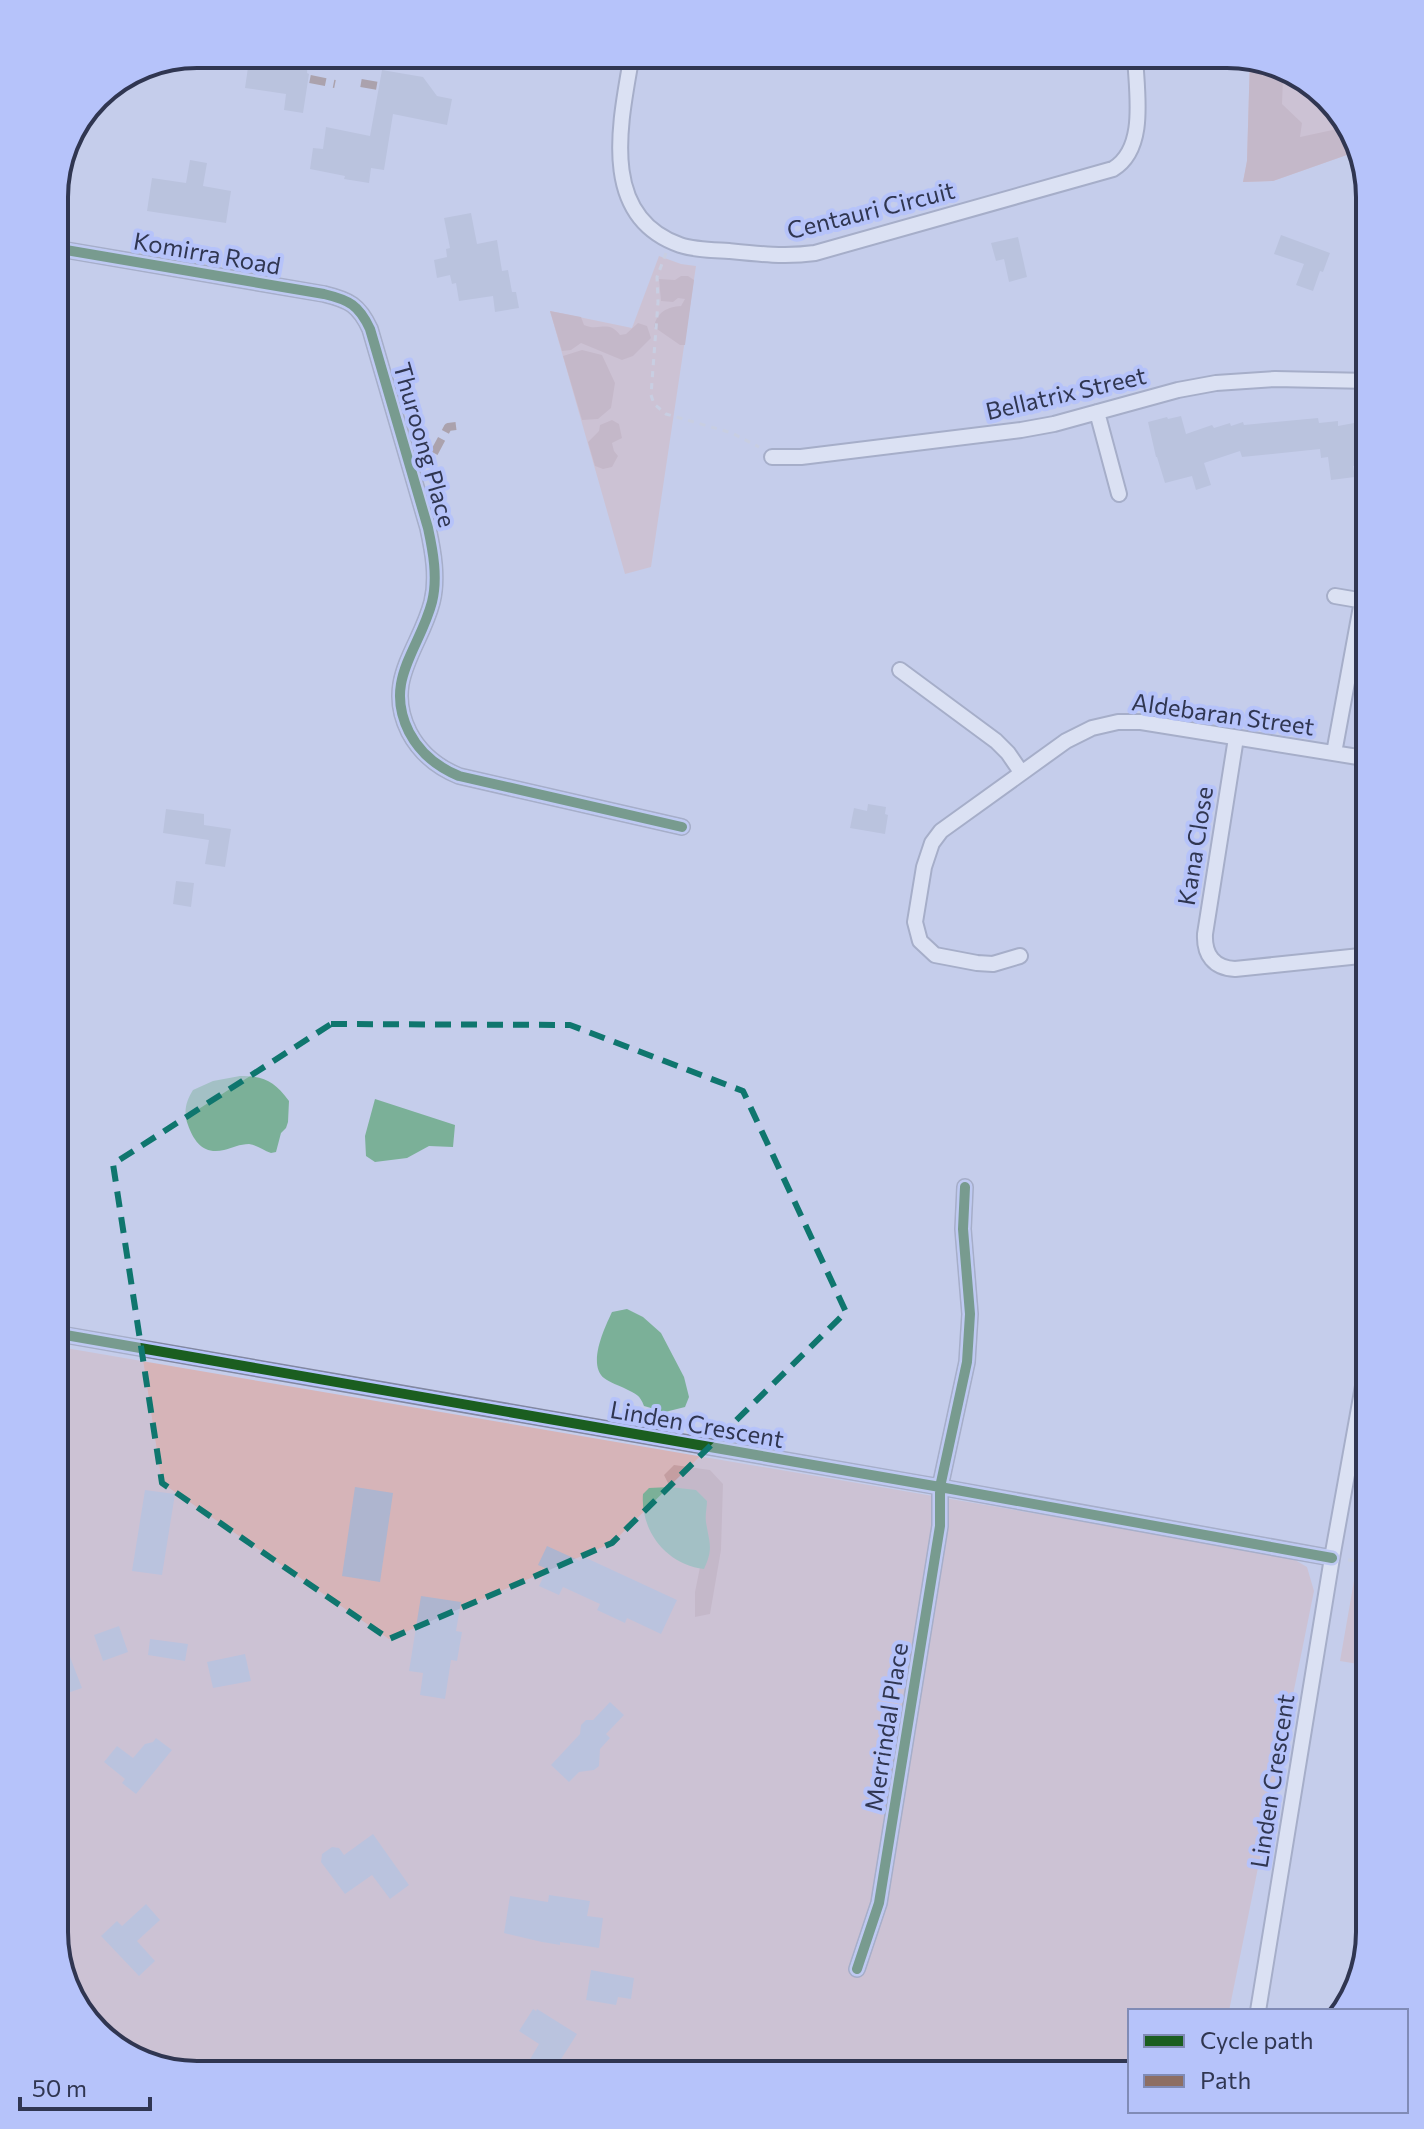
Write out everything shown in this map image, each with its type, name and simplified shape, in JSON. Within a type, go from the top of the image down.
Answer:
[{"type":"street","name":"Centauri Circuit","points":[[630,68],[620,128],[621,169],[627,193],[650,228],[672,241],[697,249],[790,256],[815,253],[1107,172],[1128,156],[1136,136],[1135,68]]},
{"type":"street","name":"Komirra Road","points":[[68,250],[324,294],[352,303]]},
{"type":"street","name":"Thuroong Place","points":[[352,303],[360,310],[370,329],[433,553],[433,598],[399,687],[400,708],[413,740],[428,758],[459,776],[682,827]]},
{"type":"street","name":"Bellatrix Street","points":[[772,457],[801,457],[992,435],[1054,424],[1178,390],[1216,383],[1275,379],[1356,381]]},
{"type":"street","points":[[1097,412],[1119,494]]},
{"type":"street","points":[[1335,596],[1356,599]]},
{"type":"street","points":[[1334,753],[1356,648]]},
{"type":"street","points":[[900,670],[996,741],[1021,772]]},
{"type":"street","name":"Aldebaran Street","points":[[1020,956],[993,964],[940,957],[920,941],[915,922],[928,851],[937,836],[1021,772],[1079,734],[1118,722],[1141,722],[1356,757]]},
{"type":"street","name":"Kana Close","points":[[1211,960],[1206,950],[1205,934],[1236,738]]},
{"type":"street","points":[[1199,972],[1211,960],[1222,968],[1235,969],[1356,956]]},
{"type":"street","name":"Merrindal Place","points":[[857,1969],[879,1903],[940,1526],[940,1487],[967,1362],[970,1314],[963,1229],[965,1187]]},
{"type":"street","name":"Linden Crescent","points":[[68,1335],[1332,1558]]},
{"type":"street","name":"Linden Crescent","points":[[1258,2009],[1356,1425]]},
{"type":"path","points":[[672,241],[657,277],[651,395],[654,404],[666,414],[753,442],[772,457]]},
{"type":"path","points":[[1332,1558],[1356,1561]]},
{"type":"highlighted area","points":[[331,1024],[570,1025],[743,1091],[846,1312],[612,1543],[389,1639],[162,1483],[113,1164]]},
{"type":"shaded area","points":[[1250,70],[1292,85],[1306,95],[1329,118],[1349,154],[1273,181],[1243,182],[1247,161]]},
{"type":"shaded area","points":[[1250,70],[1283,81],[1282,104],[1302,123],[1300,137],[1337,129],[1349,154],[1273,181],[1243,182],[1247,161]]},
{"type":"shaded area","points":[[659,256],[696,266],[651,567],[625,574],[550,311],[632,328]]},
{"type":"shaded area","points":[[681,276],[694,280],[685,345],[680,345],[654,327],[660,314],[681,306],[685,299],[661,301],[659,279],[675,280]]},
{"type":"shaded area","points":[[550,311],[581,317],[584,325],[611,328],[620,335],[626,334],[638,323],[647,326],[651,338],[633,356],[622,360],[581,343],[571,350],[562,351]]},
{"type":"shaded area","points":[[582,350],[602,355],[615,383],[611,408],[598,419],[582,420],[563,356]]},
{"type":"shaded area","points":[[612,420],[619,424],[622,438],[612,443],[618,456],[612,467],[603,469],[595,466],[588,442],[599,431],[600,425]]},
{"type":"shaded area","points":[[240,1076],[268,1081],[289,1101],[288,1122],[281,1133],[276,1152],[249,1144],[211,1151],[201,1146],[190,1131],[186,1111],[193,1090],[213,1081]]},
{"type":"shaded area","points":[[375,1099],[455,1125],[453,1147],[429,1146],[407,1158],[375,1162],[366,1156],[365,1136]]},
{"type":"shaded area","points":[[627,1309],[643,1317],[661,1333],[684,1377],[689,1397],[685,1407],[665,1412],[644,1406],[637,1395],[599,1372],[597,1355],[612,1312]]},
{"type":"shaded area","points":[[68,1348],[1290,1557],[1307,1567],[1314,1591],[1229,2009],[1128,2009],[1128,2061],[188,2061],[163,2057],[132,2044],[118,2034],[85,1997],[72,1966],[68,1932]]},
{"type":"shaded area","points":[[674,1465],[710,1470],[723,1484],[721,1550],[710,1614],[695,1617],[695,1592],[704,1547],[697,1496],[670,1487],[664,1475]]},
{"type":"shaded area","points":[[649,1488],[696,1490],[707,1501],[710,1550],[704,1569],[678,1561],[668,1553],[658,1544],[646,1521],[643,1494]]},
{"type":"shaded area","points":[[1356,1569],[1356,1664],[1340,1661]]},
{"type":"building","points":[[248,68],[307,68],[303,113],[284,110],[286,94],[245,88]]},
{"type":"building","points":[[382,70],[423,77],[437,96],[452,99],[447,125],[393,114],[384,170],[371,168],[369,183],[310,169],[313,148],[323,149],[326,127],[370,136]]},
{"type":"building","points":[[190,160],[207,163],[203,186],[231,191],[226,223],[147,211],[152,178],[186,183]]},
{"type":"building","points":[[471,213],[477,244],[497,240],[502,271],[508,270],[519,308],[495,312],[493,296],[459,301],[456,283],[452,284],[450,275],[437,278],[434,260],[447,257],[446,249],[450,248],[444,218]]},
{"type":"building","points":[[1281,235],[1330,253],[1313,291],[1296,285],[1304,264],[1274,254]]},
{"type":"building","points":[[1018,237],[1027,277],[1009,282],[1004,259],[996,261],[991,243]]},
{"type":"building","points":[[1181,416],[1186,434],[1212,425],[1214,428],[1243,422],[1244,425],[1318,418],[1319,423],[1338,421],[1338,426],[1356,423],[1355,477],[1331,480],[1328,457],[1321,458],[1320,449],[1242,457],[1240,451],[1204,463],[1211,485],[1196,490],[1192,476],[1165,483],[1148,422]]},
{"type":"building","points":[[868,804],[886,807],[885,834],[850,828],[854,808],[867,811]]},
{"type":"building","points":[[166,809],[204,814],[204,825],[231,829],[225,867],[205,864],[209,840],[163,833]]},
{"type":"building","points":[[176,881],[194,883],[191,907],[173,904]]},
{"type":"building","points":[[355,1487],[393,1493],[380,1582],[342,1576]]},
{"type":"building","points":[[145,1490],[175,1494],[162,1575],[132,1571]]},
{"type":"building","points":[[547,1546],[580,1561],[582,1556],[677,1600],[661,1634],[627,1618],[625,1623],[597,1610],[600,1604],[563,1587],[559,1595],[539,1586],[547,1569],[538,1565]]},
{"type":"building","points":[[421,1596],[461,1602],[456,1631],[462,1632],[457,1661],[451,1660],[445,1699],[420,1695],[423,1673],[409,1671]]},
{"type":"building","points":[[119,1626],[128,1652],[103,1661],[94,1635]]},
{"type":"building","points":[[150,1639],[188,1644],[185,1661],[148,1655]]},
{"type":"building","points":[[68,1652],[82,1688],[68,1693]]},
{"type":"building","points":[[245,1654],[251,1681],[213,1688],[207,1662]]},
{"type":"building","points":[[610,1702],[624,1715],[606,1734],[610,1738],[600,1749],[599,1766],[579,1772],[569,1782],[551,1765],[580,1734],[581,1725],[586,1720],[593,1720]]},
{"type":"building","points":[[156,1738],[172,1750],[136,1794],[122,1783],[125,1779],[104,1762],[117,1746],[133,1758],[145,1744]]},
{"type":"building","points":[[373,1834],[409,1885],[390,1899],[372,1875],[345,1894],[321,1862],[322,1854],[332,1847],[339,1848],[344,1855]]},
{"type":"building","points":[[549,1895],[590,1901],[587,1916],[603,1918],[599,1948],[560,1942],[560,1945],[504,1933],[510,1896],[548,1902]]},
{"type":"building","points":[[146,1904],[160,1920],[137,1941],[155,1961],[139,1976],[101,1936],[117,1921],[122,1926]]},
{"type":"building","points":[[591,1970],[634,1978],[631,1999],[618,1997],[616,2005],[586,2000]]},
{"type":"building","points":[[533,2009],[537,2009],[577,2034],[560,2061],[529,2061],[539,2044],[519,2031]]},
{"type":"marked path","points":[[310,79],[335,84]]},
{"type":"marked path","points":[[361,83],[378,86]]},
{"type":"marked path","points":[[434,453],[448,427],[456,426]]},
{"type":"cycle path","points":[[68,250],[324,294],[347,301],[357,309],[370,329],[428,528],[433,555],[435,584],[432,602],[406,665],[400,696],[402,713],[413,740],[430,758],[459,776],[682,827]]},
{"type":"cycle path","points":[[857,1969],[879,1903],[940,1526],[940,1487],[967,1362],[970,1314],[963,1229],[965,1187]]},
{"type":"cycle path","points":[[68,1335],[1332,1558]]}]
